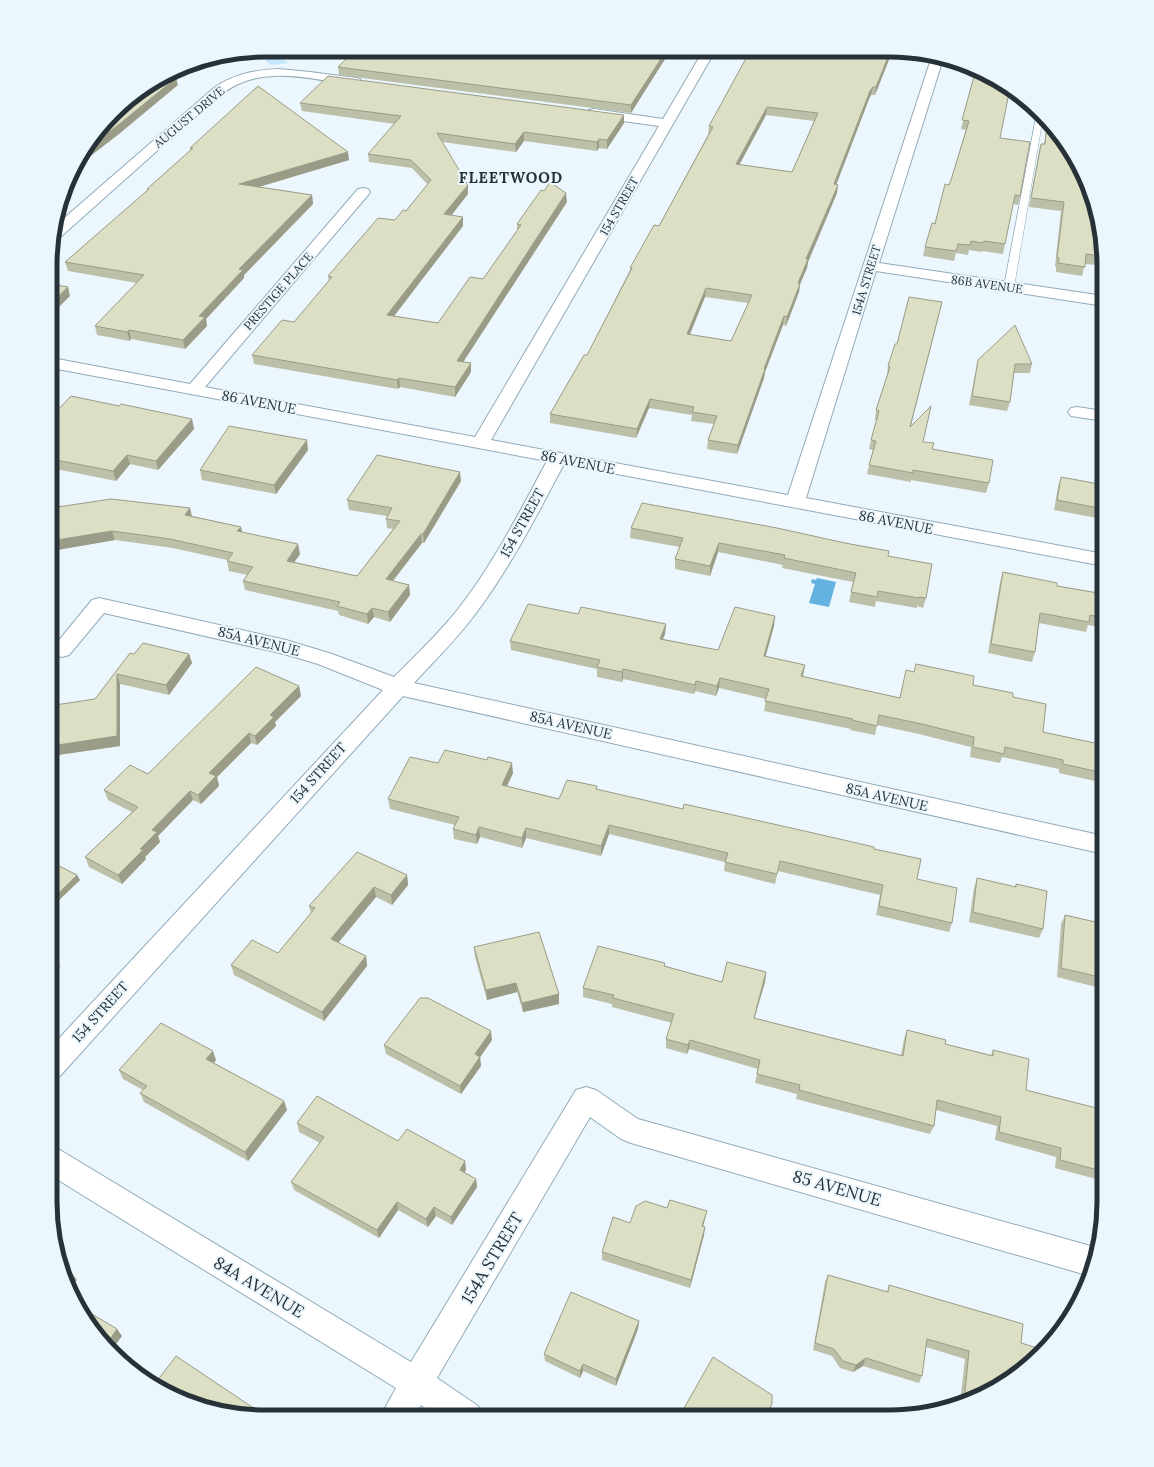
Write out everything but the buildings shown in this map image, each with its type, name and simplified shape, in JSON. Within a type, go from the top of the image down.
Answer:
[{"type":"street","name":"154 STREET","points":[[480,443],[706,57]]},
{"type":"street","name":"154A STREET","points":[[795,503],[935,62]]},
{"type":"street","name":"AUGUST DRIVE","points":[[60,229],[209,98],[234,81],[258,75],[281,73],[372,84]]},
{"type":"street","points":[[582,112],[667,123]]},
{"type":"street","name":"PRESTIGE PLACE","points":[[194,390],[363,192]]},
{"type":"street","name":"86B AVENUE","points":[[871,266],[1097,300]]},
{"type":"street","name":"86 AVENUE","points":[[57,364],[1097,559]]},
{"type":"street","points":[[1077,412],[1097,415]]},
{"type":"street","name":"154 STREET","points":[[57,1059],[445,637],[474,602],[497,567],[558,458]]},
{"type":"street","name":"85A AVENUE","points":[[62,650],[99,605],[286,647],[325,659],[398,687],[1097,844]]},
{"type":"street","name":"154A STREET","points":[[400,1410],[586,1099]]},
{"type":"street","name":"85 AVENUE","points":[[586,1099],[631,1130],[1089,1260]]},
{"type":"street","name":"84A AVENUE","points":[[57,1163],[458,1410]]},
{"type":"lane","points":[[1009,287],[1039,121]]},
{"type":"shaded area","points":[[261,57],[280,57],[288,63],[271,65]]},
{"type":"water","points":[[817,578],[836,582],[829,607],[809,603],[815,584],[811,583],[812,579],[816,580]]},
{"type":"district","name":"FLEETWOOD","points":[[511,177]]}]
